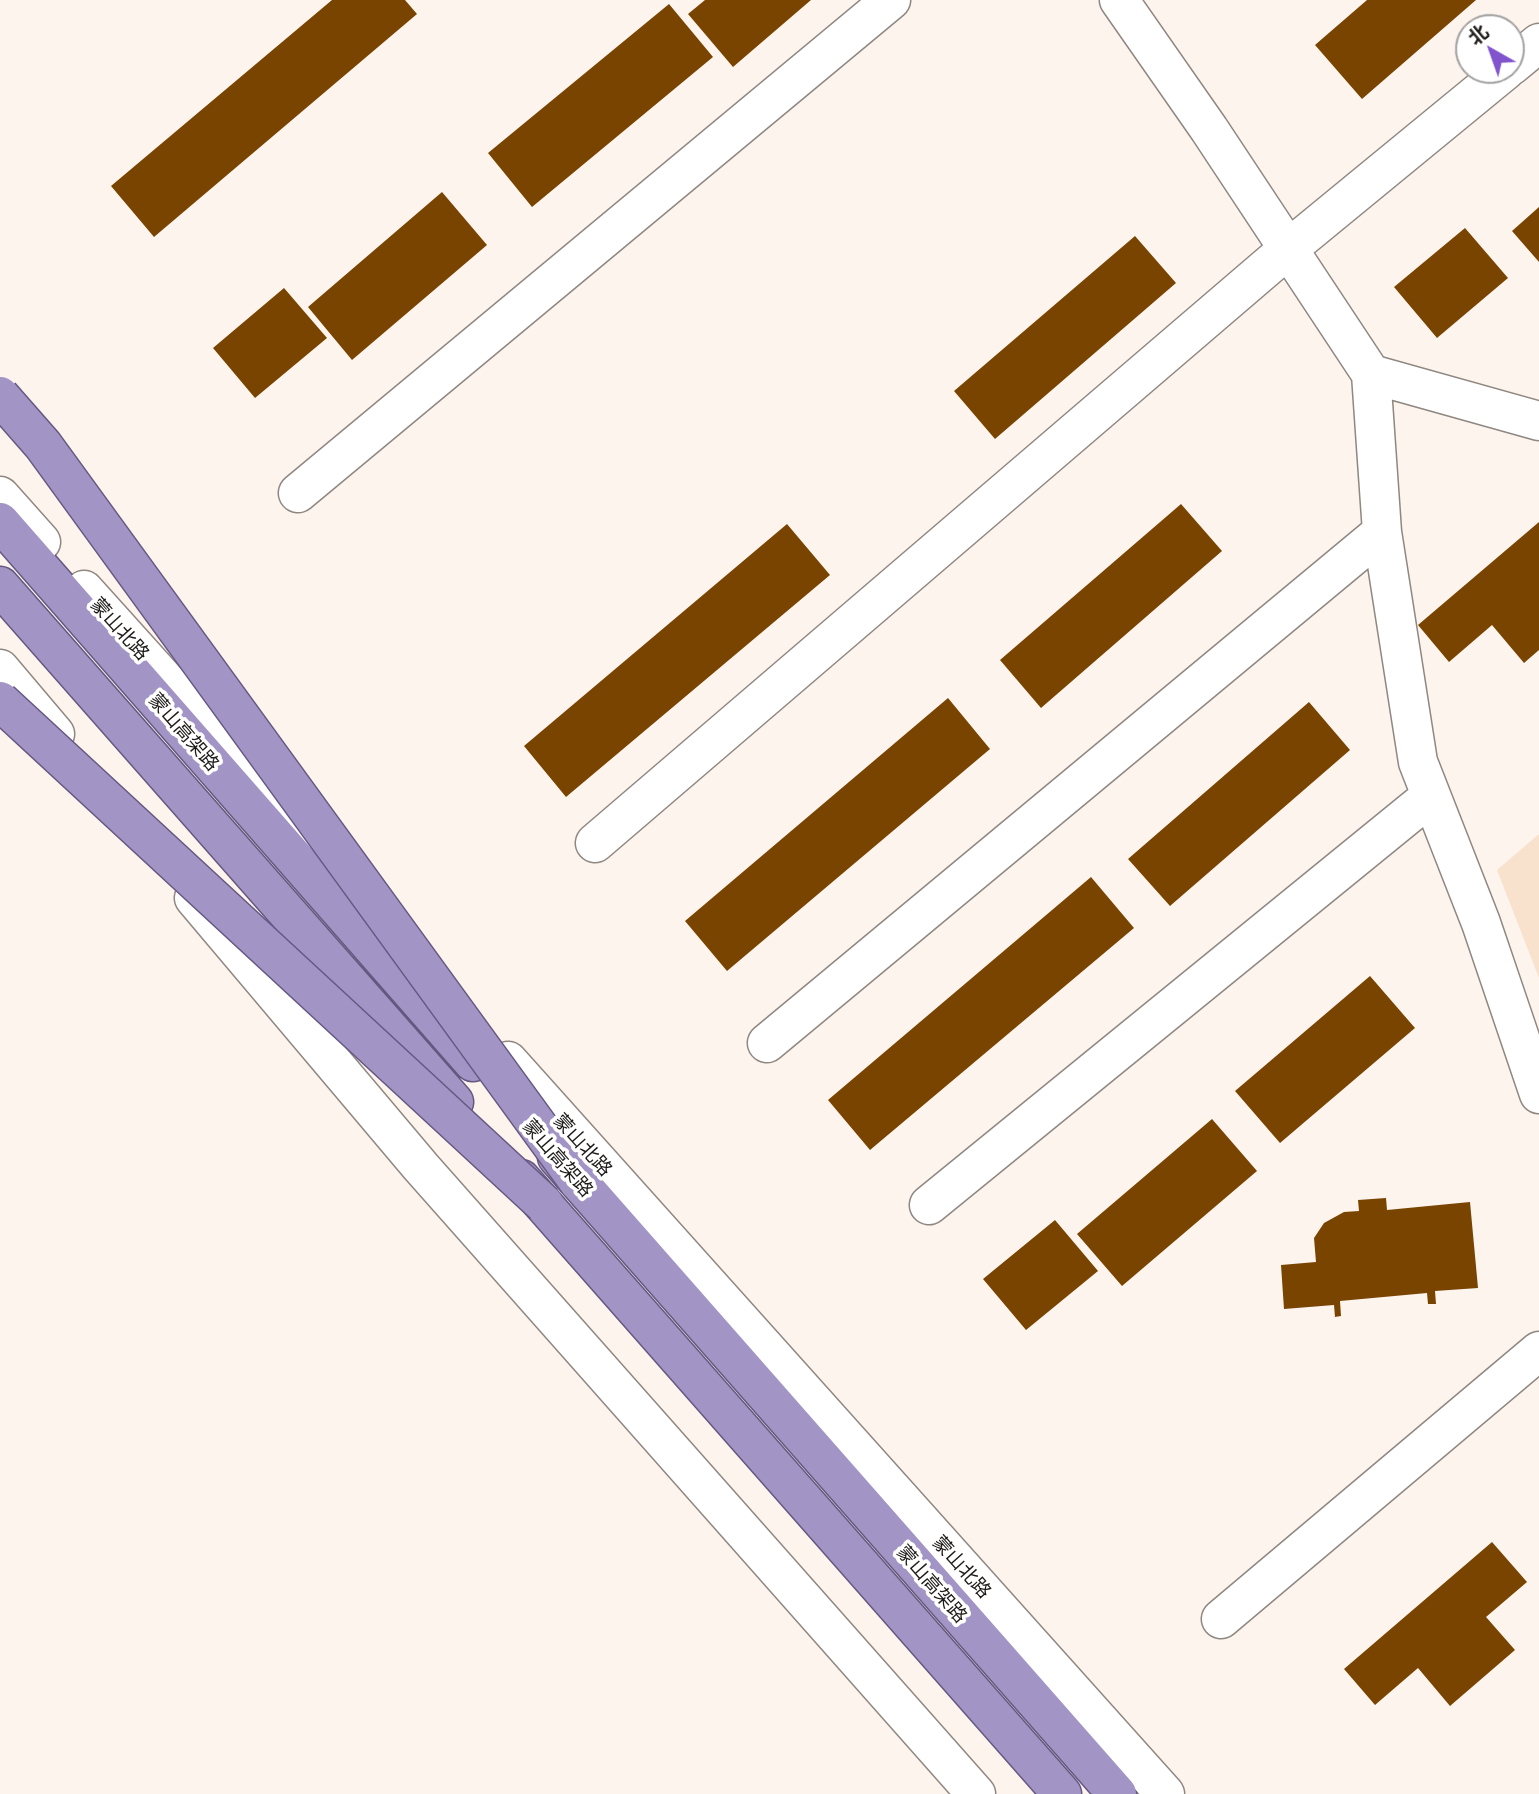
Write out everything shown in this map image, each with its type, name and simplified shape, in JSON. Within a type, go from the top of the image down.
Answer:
[{"type":"highway","points":[[0,397],[43,445],[578,1181]]},
{"type":"highway","name":"蒙山高架路","points":[[0,522],[1117,1794]]},
{"type":"highway","points":[[0,586],[1062,1794]]},
{"type":"highway","points":[[0,701],[544,1204]]},
{"type":"street","points":[[298,493],[891,0]]},
{"type":"street","points":[[1127,4],[1371,374],[1381,532],[1418,762],[1480,923],[1539,1094]]},
{"type":"street","points":[[1525,54],[1539,43]]},
{"type":"street","points":[[595,843],[1288,249],[1489,84]]},
{"type":"street","points":[[1371,374],[1532,411]]},
{"type":"street","name":"蒙山北路","points":[[0,496],[1165,1794]]},
{"type":"street","points":[[767,1043],[1381,532]]},
{"type":"street","points":[[0,669],[421,1167],[976,1794]]},
{"type":"street","points":[[929,1205],[1431,796]]},
{"type":"street","points":[[1221,1619],[1539,1351]]},
{"type":"shaded area","points":[[1539,834],[1539,978],[1497,870]]},
{"type":"building","points":[[332,0],[405,0],[417,14],[154,237],[111,186]]},
{"type":"building","points":[[705,0],[811,0],[733,67],[688,14]]},
{"type":"building","points":[[1367,0],[1476,0],[1460,14],[1455,14],[1455,18],[1362,99],[1315,45]]},
{"type":"building","points":[[669,4],[713,57],[532,207],[488,153]]},
{"type":"building","points":[[442,192],[487,245],[352,360],[308,307]]},
{"type":"building","points":[[1539,207],[1539,262],[1512,231]]},
{"type":"building","points":[[1465,228],[1508,278],[1437,338],[1394,287]]},
{"type":"building","points":[[1135,236],[1176,283],[995,439],[954,391]]},
{"type":"building","points":[[284,288],[327,338],[255,398],[213,348]]},
{"type":"building","points":[[1181,504],[1222,551],[1041,708],[1000,660]]},
{"type":"building","points":[[1539,522],[1539,650],[1524,663],[1492,625],[1449,662],[1418,625]]},
{"type":"building","points":[[787,524],[830,575],[566,797],[524,746]]},
{"type":"building","points":[[948,698],[990,749],[727,971],[685,921]]},
{"type":"building","points":[[1309,702],[1350,750],[1170,906],[1128,859]]},
{"type":"building","points":[[1091,877],[1134,928],[870,1150],[828,1100]]},
{"type":"building","points":[[1370,976],[1415,1028],[1280,1143],[1235,1091]]},
{"type":"building","points":[[1212,1119],[1257,1171],[1122,1286],[1077,1234]]},
{"type":"building","points":[[1386,1198],[1387,1210],[1470,1202],[1478,1288],[1435,1291],[1436,1304],[1428,1304],[1427,1293],[1340,1301],[1341,1316],[1335,1317],[1334,1305],[1284,1309],[1281,1265],[1316,1262],[1314,1238],[1324,1223],[1344,1212],[1359,1211],[1358,1200]]},
{"type":"building","points":[[1055,1220],[1098,1271],[1026,1330],[983,1279]]},
{"type":"building","points":[[1492,1542],[1527,1582],[1486,1617],[1515,1650],[1450,1706],[1418,1668],[1375,1705],[1344,1669]]}]
